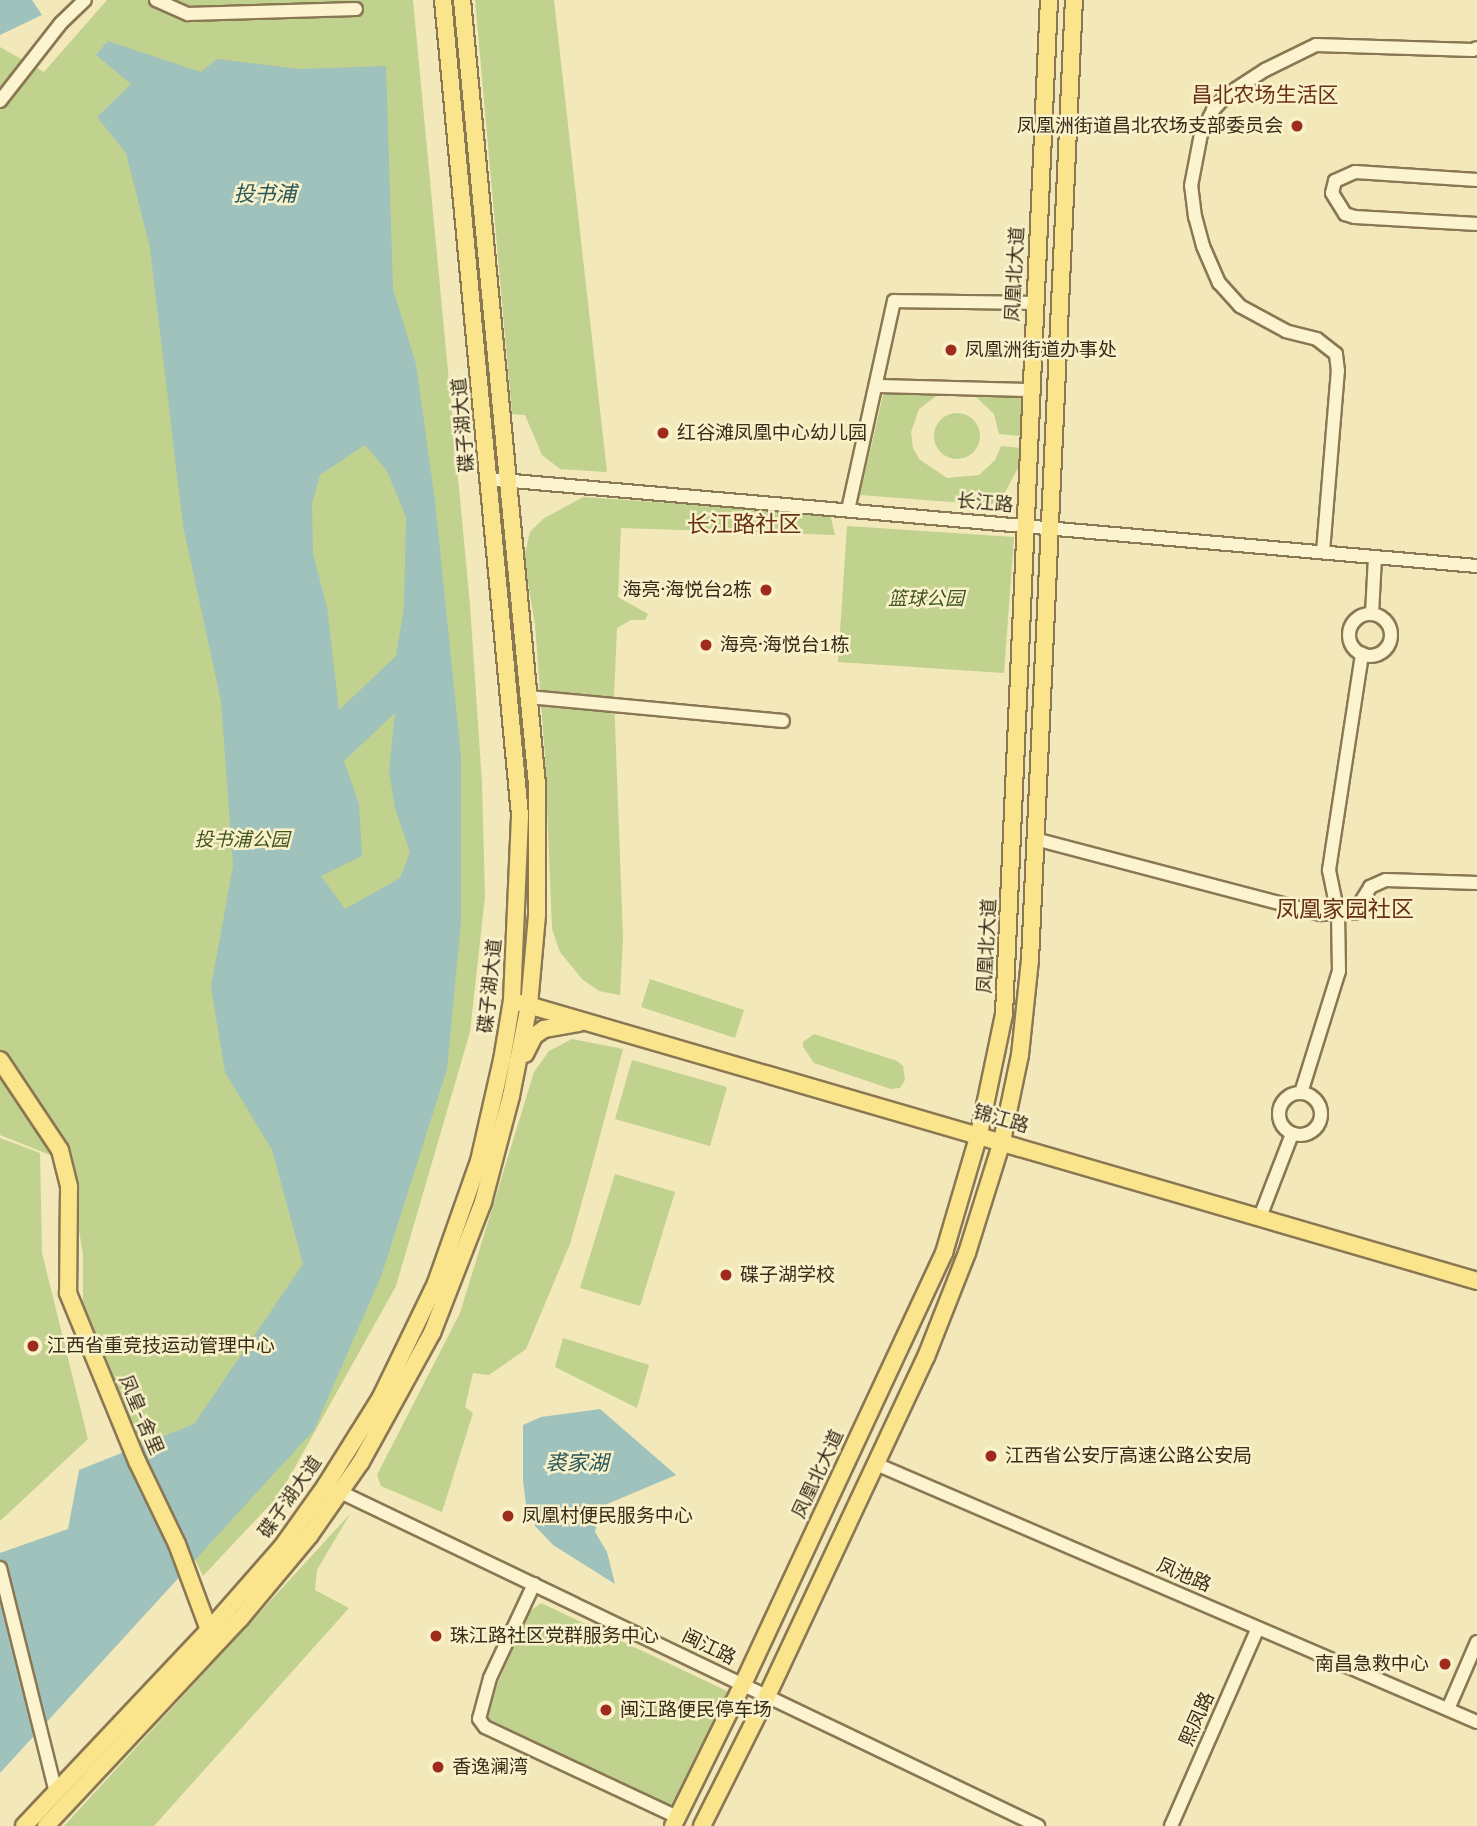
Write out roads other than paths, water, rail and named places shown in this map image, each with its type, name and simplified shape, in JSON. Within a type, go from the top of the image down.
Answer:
[{"type":"main road","name":"碟子湖大道","points":[[46,1826],[240,1619],[310,1535],[436,1283],[479,1161],[502,1060],[512,1000],[520,815],[443,0]]},
{"type":"main road","name":"碟子湖大道","points":[[24,1826],[209,1630],[333,1489],[361,1462],[432,1333],[483,1202],[511,1096],[529,1005],[537,915],[537,785],[462,0]]},
{"type":"main road","name":"凤凰北大道","points":[[675,1822],[743,1684],[944,1253],[979,1135],[1004,1014],[1023,525],[1049,0]]},
{"type":"main road","points":[[702,1826],[768,1696],[926,1357],[967,1254],[1002,1141],[1020,1055],[1030,960],[1074,0]]},
{"type":"main road","name":"锦江路","points":[[512,1000],[1002,1141],[1477,1282]]},
{"type":"main road","points":[[511,1096],[527,1046],[534,1036],[551,1026],[596,1025]]},
{"type":"main road","name":"凤皇-舍里","points":[[0,1060],[60,1150],[69,1187],[68,1293],[137,1461],[177,1544],[209,1630]]},
{"type":"street","points":[[0,101],[61,23],[86,0]]},
{"type":"street","points":[[156,0],[188,14],[356,9]]},
{"type":"street","points":[[229,0],[229,14]]},
{"type":"street","points":[[1323,552],[1338,371],[1336,354],[1317,339],[1286,331],[1240,306],[1219,283],[1203,246],[1191,186],[1201,134],[1213,110],[1228,94],[1265,70],[1316,45],[1477,48]]},
{"type":"street","points":[[1477,180],[1356,172],[1335,181],[1332,193],[1345,214],[1356,217],[1477,224]]},
{"type":"street","points":[[848,510],[894,301],[1034,303]]},
{"type":"street","points":[[876,386],[1030,390]]},
{"type":"street","name":"长江路","points":[[490,479],[1477,566]]},
{"type":"street","points":[[1371,614],[1375,557]]},
{"type":"street","points":[[1371,614],[1389,626],[1391,640],[1376,655],[1362,654],[1349,640],[1350,627],[1359,617],[1371,614]]},
{"type":"street","points":[[1301,1093],[1339,971],[1338,914],[1329,870],[1362,654]]},
{"type":"street","points":[[529,697],[783,720]]},
{"type":"street","points":[[1035,839],[1321,914],[1354,913],[1370,887],[1386,880],[1477,883]]},
{"type":"street","points":[[1301,1093],[1308,1095],[1319,1105],[1320,1119],[1312,1131],[1292,1134],[1279,1119],[1280,1106],[1288,1096],[1301,1093]]},
{"type":"street","points":[[1260,1217],[1292,1134]]},
{"type":"street","name":"凤池路","points":[[876,1464],[1477,1722]]},
{"type":"street","name":"闽江路","points":[[333,1489],[1038,1826]]},
{"type":"street","points":[[0,1568],[56,1793]]},
{"type":"street","points":[[534,1584],[490,1678],[479,1719],[485,1727],[675,1822]]},
{"type":"street","name":"熙凤路","points":[[1171,1826],[1258,1628]]},
{"type":"street","points":[[1448,1709],[1477,1642]]},
{"type":"water","points":[[0,0],[32,0],[42,15],[0,35]]},
{"type":"water","name":"投书浦","points":[[108,41],[201,72],[217,59],[298,69],[386,66],[393,289],[416,364],[435,501],[461,756],[461,922],[447,1069],[382,1274],[314,1430],[0,1773],[0,1553],[68,1529],[79,1470],[194,1424],[303,1264],[272,1150],[225,1072],[211,987],[233,866],[221,701],[183,526],[150,248],[126,153],[97,117],[131,84],[96,55]],"holes":[[[365,445],[387,471],[406,517],[404,607],[396,656],[339,710],[327,607],[313,554],[312,504],[320,475]],[[395,713],[389,771],[395,808],[410,852],[400,878],[345,909],[321,876],[362,856],[359,804],[344,761]]]},
{"type":"water","name":"裘家湖","points":[[600,1409],[676,1475],[600,1507],[595,1532],[607,1552],[615,1584],[553,1545],[535,1526],[526,1505],[523,1480],[523,1425],[541,1417]]},
{"type":"place","name":"凤凰洲街道昌北农场支部委员会","points":[[1297,126]]},
{"type":"place","name":"凤凰洲街道办事处","points":[[951,350]]},
{"type":"place","name":"红谷滩凤凰中心幼儿园","points":[[663,433]]},
{"type":"place","name":"海亮·海悦台2栋","points":[[766,590]]},
{"type":"place","name":"海亮·海悦台1栋","points":[[706,645]]},
{"type":"place","name":"碟子湖学校","points":[[726,1275]]},
{"type":"place","name":"江西省重竞技运动管理中心","points":[[33,1346]]},
{"type":"place","name":"江西省公安厅高速公路公安局","points":[[991,1456]]},
{"type":"place","name":"凤凰村便民服务中心","points":[[508,1516]]},
{"type":"place","name":"珠江路社区党群服务中心","points":[[436,1636]]},
{"type":"place","name":"南昌急救中心","points":[[1445,1664]]},
{"type":"place","name":"闽江路便民停车场","points":[[606,1710]]},
{"type":"place","name":"香逸澜湾","points":[[438,1767]]},
{"type":"district","name":"昌北农场生活区","points":[[1265,95]]},
{"type":"district","name":"长江路社区","points":[[744,525]]},
{"type":"district","name":"凤凰家园社区","points":[[1345,910]]},
{"type":"park label","name":"篮球公园","points":[[926,599]]},
{"type":"park label","name":"投书浦公园","points":[[242,840]]}]
